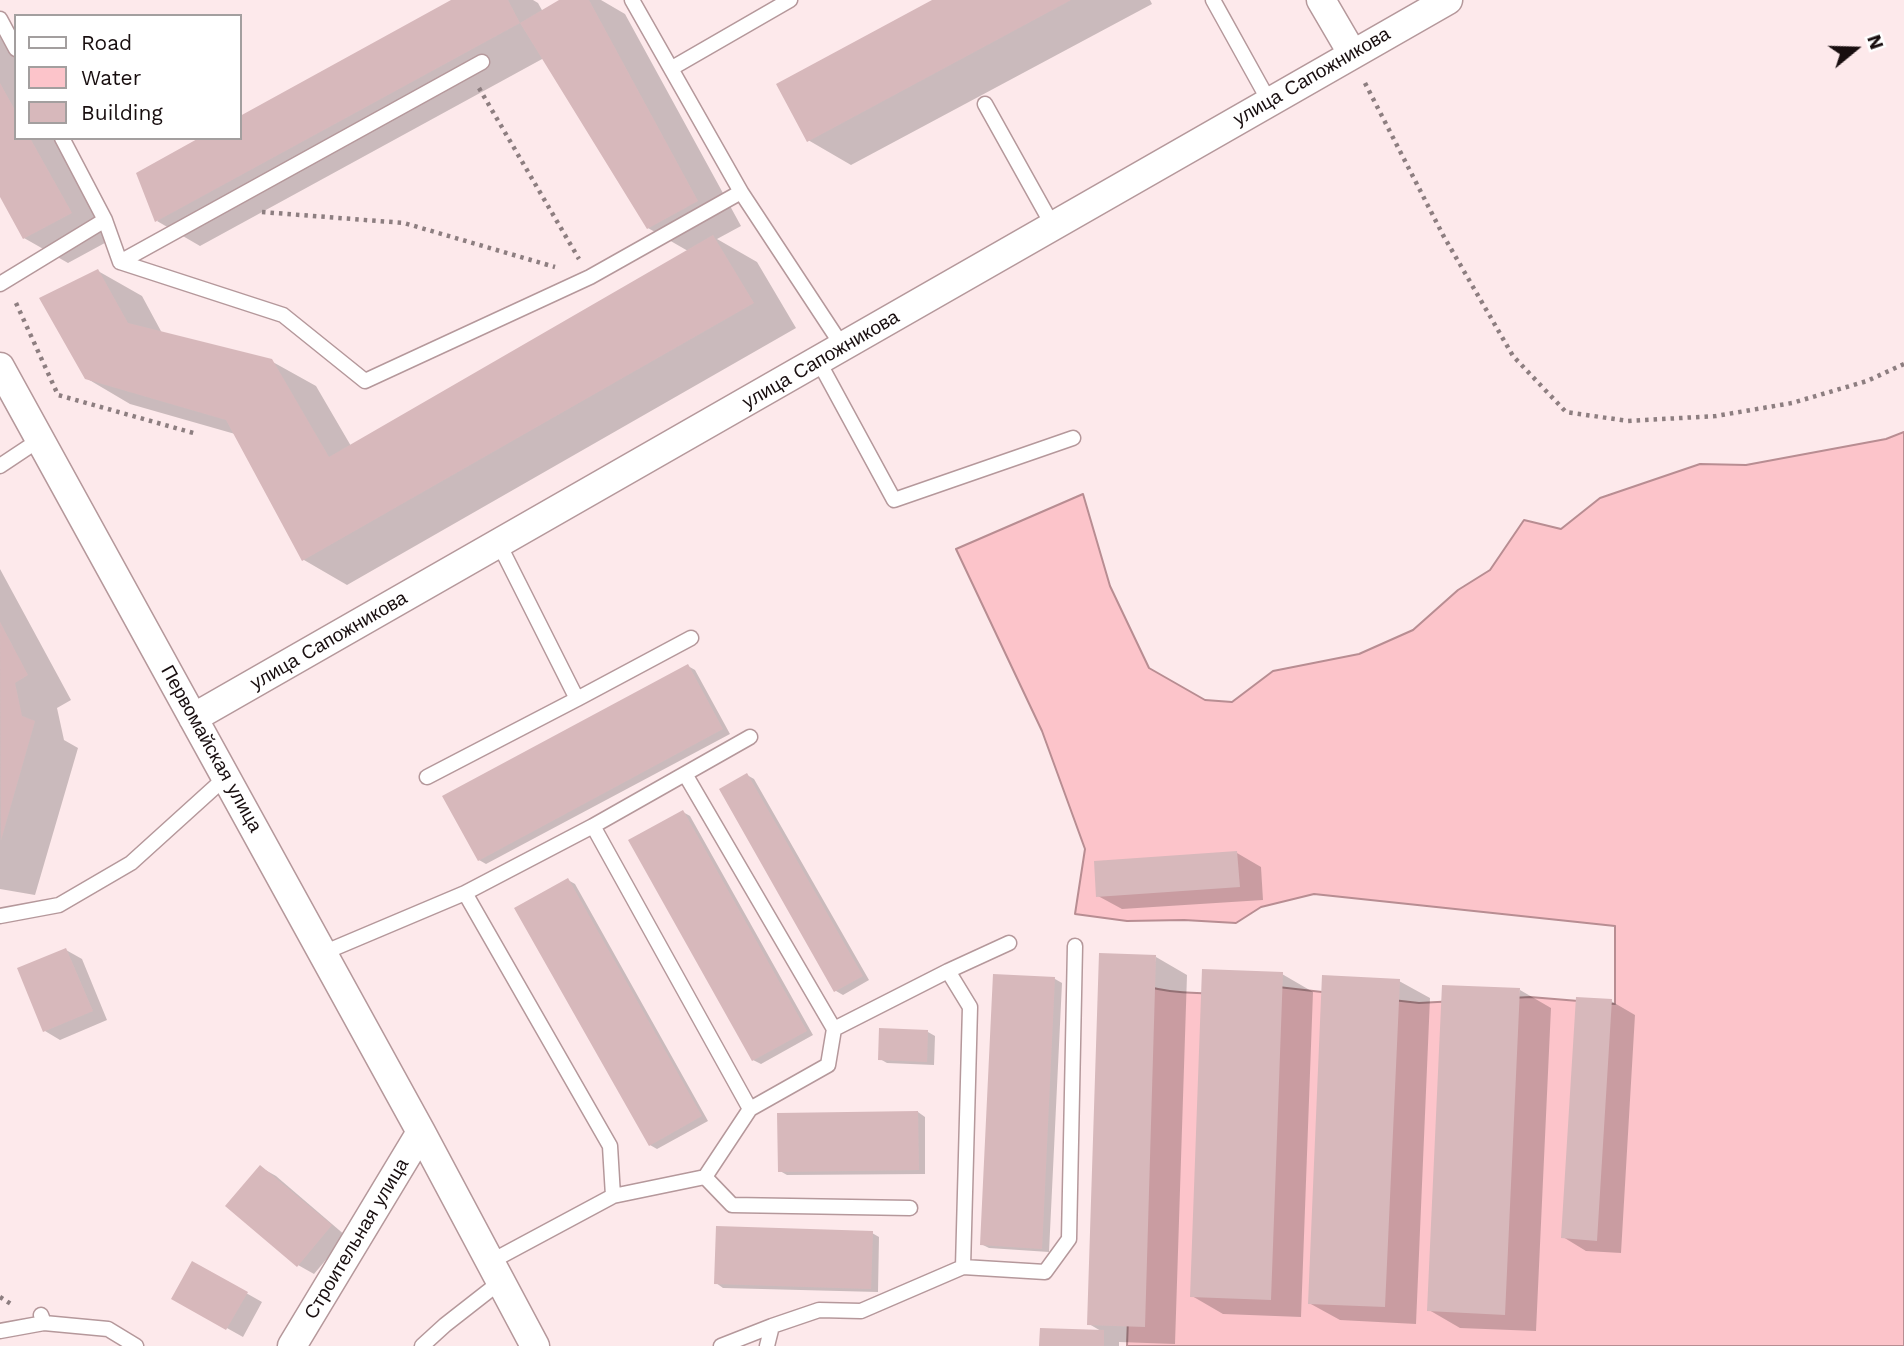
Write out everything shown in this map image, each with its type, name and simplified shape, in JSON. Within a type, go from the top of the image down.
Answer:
[{"type":"street","points":[[1321,0],[1352,53]]},
{"type":"street","name":"улица Сапожникова","points":[[193,718],[1448,0]]},
{"type":"street","name":"Первомайская улица","points":[[0,367],[421,1132],[535,1346]]},
{"type":"street","name":"Строительная улица","points":[[292,1346],[421,1132]]},
{"type":"lane","points":[[632,0],[741,192],[844,347]]},
{"type":"lane","points":[[672,68],[790,0]]},
{"type":"lane","points":[[1213,0],[1269,102]]},
{"type":"lane","points":[[0,19],[14,45]]},
{"type":"lane","points":[[120,262],[482,62]]},
{"type":"lane","points":[[985,104],[1053,226]]},
{"type":"lane","points":[[63,140],[105,220],[120,262]]},
{"type":"lane","points":[[120,262],[282,315],[365,380],[590,277],[741,192]]},
{"type":"lane","points":[[3,282],[105,220]]},
{"type":"lane","points":[[819,362],[894,500],[1073,438]]},
{"type":"lane","points":[[0,466],[40,440]]},
{"type":"lane","points":[[499,544],[577,699]]},
{"type":"lane","points":[[427,777],[691,638]]},
{"type":"lane","points":[[323,953],[465,893],[593,826],[751,737]]},
{"type":"lane","points":[[422,1346],[495,1272],[613,1196],[705,1177],[750,1110],[828,1066],[834,1029],[685,774]]},
{"type":"lane","points":[[0,916],[59,905],[131,863],[226,777]]},
{"type":"lane","points":[[593,826],[750,1110]]},
{"type":"lane","points":[[465,893],[610,1146],[613,1196]]},
{"type":"lane","points":[[834,1029],[1009,943]]},
{"type":"lane","points":[[721,1346],[819,1310],[862,1311],[963,1267],[1045,1272],[1069,1239],[1075,946]]},
{"type":"lane","points":[[948,971],[970,1007],[963,1267]]},
{"type":"lane","points":[[705,1177],[732,1205],[911,1208]]},
{"type":"lane","points":[[0,1331],[43,1319],[108,1329],[136,1346]]},
{"type":"lane","points":[[768,1346],[772,1326]]},
{"type":"path","points":[[1352,53],[1443,235],[1513,356],[1566,412],[1628,421],[1716,416],[1792,403],[1867,381],[1904,364]]},
{"type":"path","points":[[468,69],[590,277]]},
{"type":"path","points":[[220,209],[404,223],[590,277]]},
{"type":"path","points":[[3,282],[58,395],[197,435]]},
{"type":"water","points":[[1904,432],[1904,1346],[1127,1346],[1140,984],[1168,991],[1201,993],[1265,994],[1278,987],[1419,1003],[1530,997],[1615,1004],[1615,926],[1314,894],[1261,907],[1236,923],[1127,921],[1075,914],[1085,849],[1042,731],[956,549],[1083,494],[1110,586],[1149,668],[1205,700],[1232,702],[1273,671],[1359,654],[1413,630],[1458,590],[1490,570],[1524,520],[1561,529],[1600,498],[1700,464],[1746,465],[1886,439]]},
{"type":"building","points":[[451,0],[508,0],[520,23],[155,222],[136,173],[195,140],[242,140],[242,115]]},
{"type":"building","points":[[559,0],[589,0],[698,201],[647,229],[520,23]]},
{"type":"building","points":[[932,0],[1071,0],[807,142],[776,84]]},
{"type":"building","points":[[0,83],[14,108],[14,140],[31,140],[72,213],[23,239],[0,197]]},
{"type":"building","points":[[713,235],[754,303],[302,561],[226,420],[85,379],[39,298],[98,269],[128,323],[272,359],[329,457]]},
{"type":"building","points":[[0,622],[28,675],[15,683],[22,716],[35,721],[1,840]]},
{"type":"building","points":[[688,664],[723,729],[478,861],[442,796]]},
{"type":"building","points":[[747,773],[863,976],[834,992],[719,789]]},
{"type":"building","points":[[683,810],[807,1031],[752,1061],[628,840]]},
{"type":"building","points":[[1237,851],[1240,887],[1096,897],[1094,861]]},
{"type":"building","points":[[568,878],[702,1116],[649,1146],[514,908]]},
{"type":"building","points":[[66,948],[93,1011],[43,1032],[17,968]]},
{"type":"building","points":[[1099,953],[1156,955],[1145,1327],[1087,1325]]},
{"type":"building","points":[[1202,969],[1283,972],[1271,1300],[1190,1297]]},
{"type":"building","points":[[993,974],[1055,977],[1042,1249],[980,1245]]},
{"type":"building","points":[[1322,975],[1400,979],[1385,1307],[1308,1304]]},
{"type":"building","points":[[1442,985],[1520,988],[1505,1315],[1427,1311]]},
{"type":"building","points":[[1576,997],[1612,999],[1597,1241],[1561,1238]]},
{"type":"building","points":[[879,1028],[928,1030],[927,1062],[878,1060]]},
{"type":"building","points":[[918,1111],[919,1170],[778,1172],[777,1113]]},
{"type":"building","points":[[260,1165],[332,1225],[297,1267],[225,1206]]},
{"type":"building","points":[[716,1226],[873,1231],[871,1289],[714,1284]]},
{"type":"building","points":[[192,1261],[248,1292],[226,1330],[171,1299]]},
{"type":"building","points":[[1040,1328],[1104,1330],[1104,1346],[1039,1346]]}]
